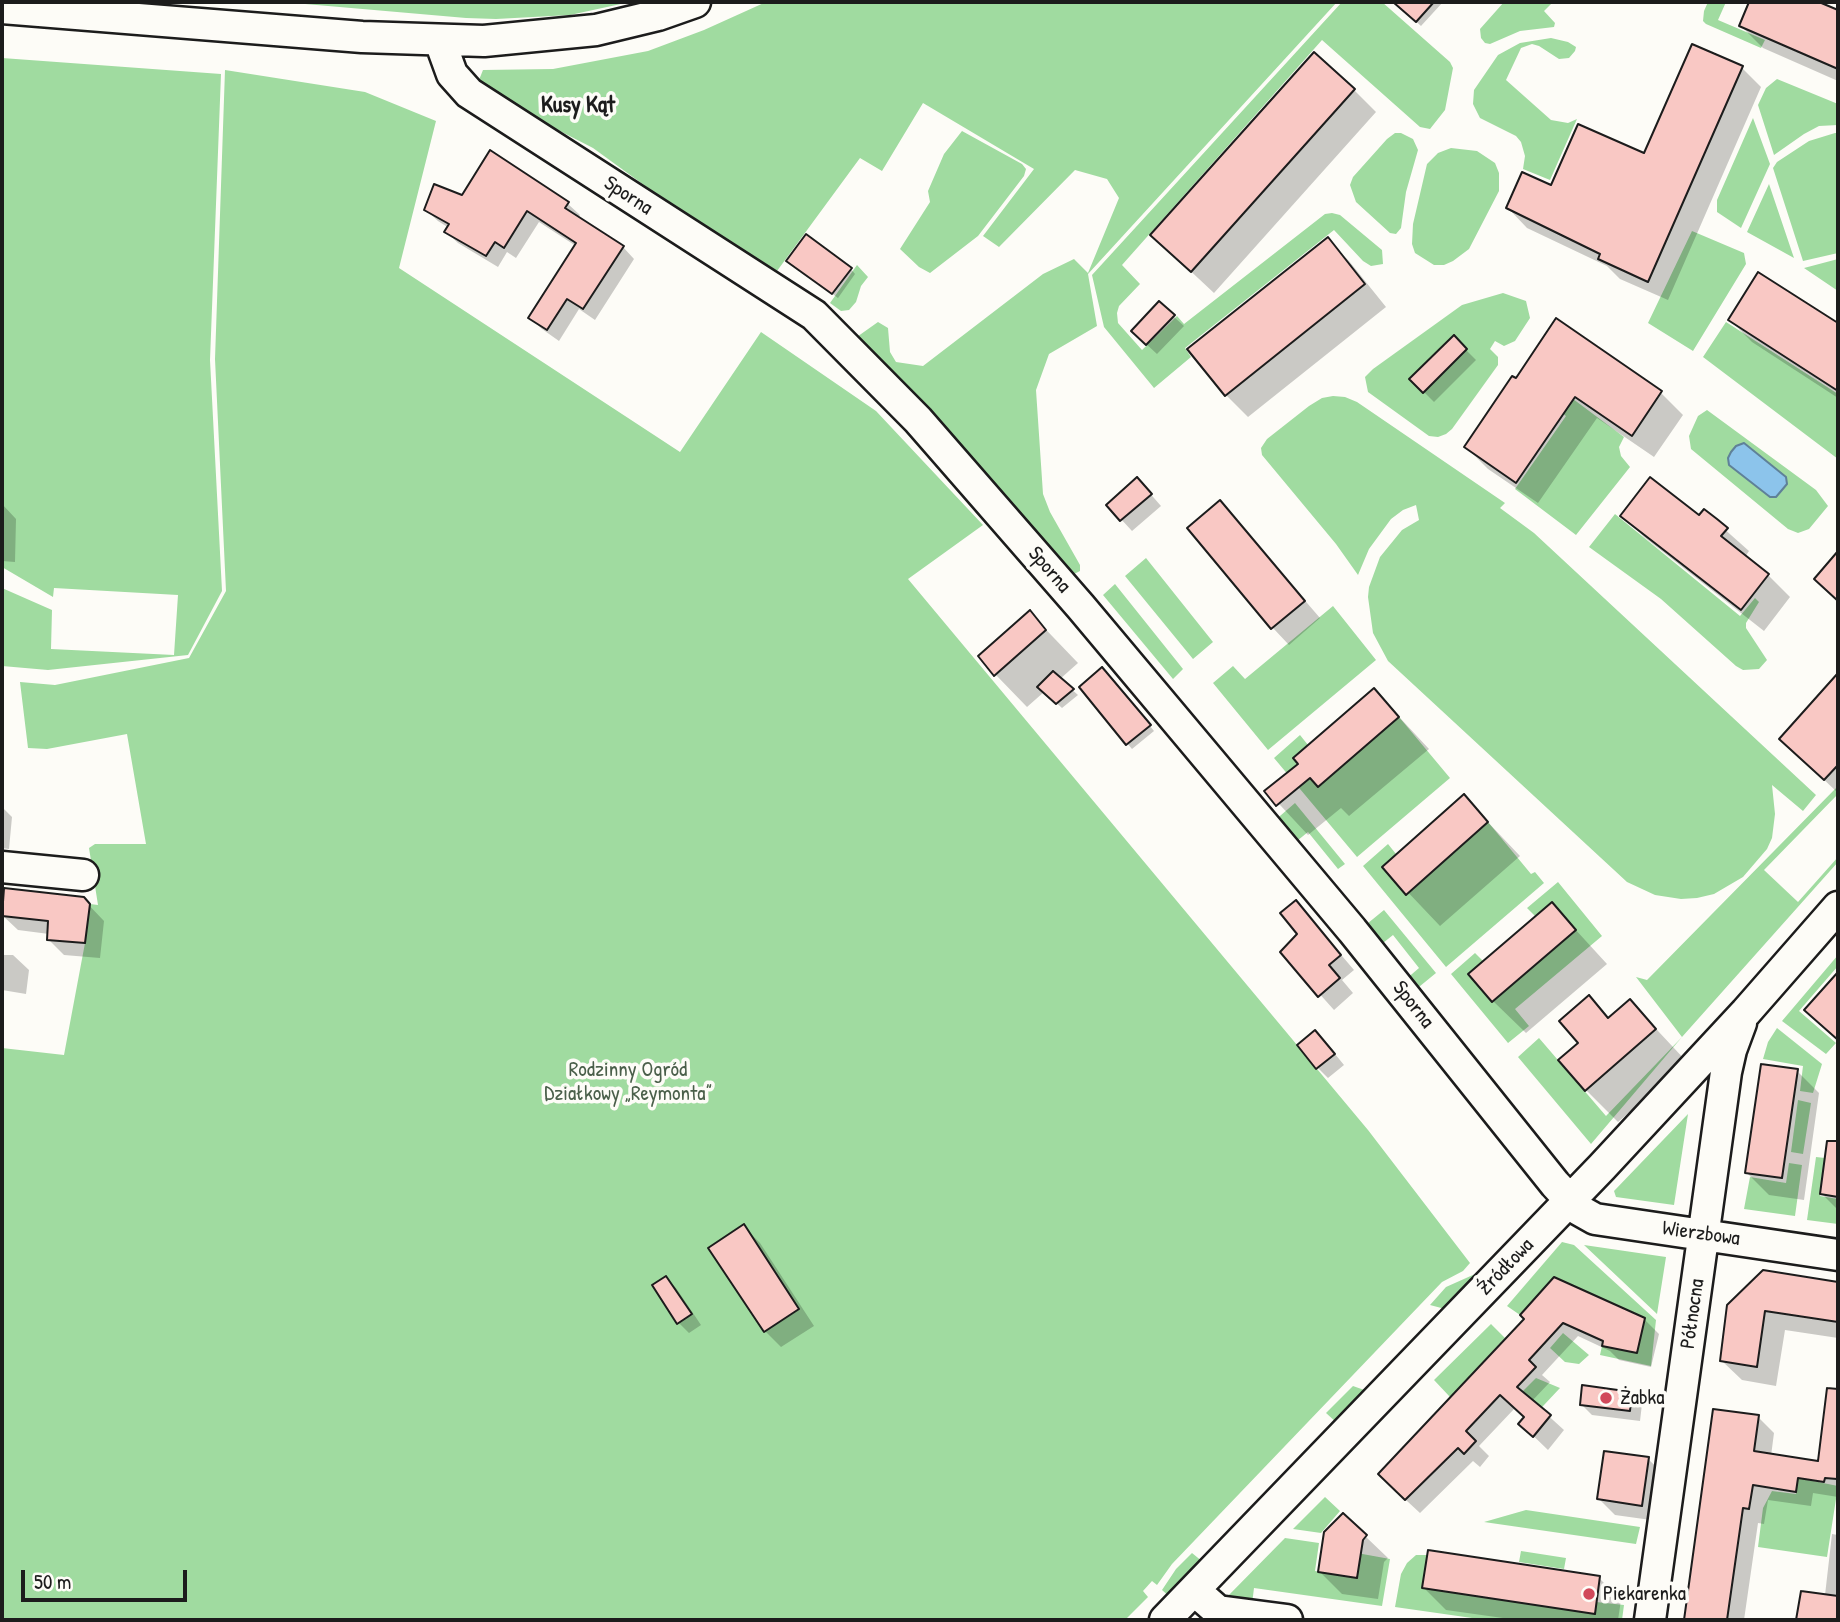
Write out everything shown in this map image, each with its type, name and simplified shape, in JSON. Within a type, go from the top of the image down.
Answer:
[{"type":"street","points":[[2,8],[440,41],[507,40],[596,30],[658,15],[695,2]]},
{"type":"street","name":"Sporna","points":[[440,41],[452,74],[469,93],[814,316],[918,419],[1081,607],[1352,930],[1569,1201]]},
{"type":"street","points":[[2,867],[83,875]]},
{"type":"street","name":"Źródłowa","points":[[1165,1620],[1569,1201],[1746,1012],[1838,907]]},
{"type":"street","name":"Północna","points":[[1650,1620],[1726,1072],[1734,1040],[1746,1012]]},
{"type":"street","name":"Wierzbowa","points":[[1569,1201],[1595,1219],[1838,1255]]},
{"type":"street","points":[[1194,1590],[1219,1611],[1287,1620]]},
{"type":"green space","points":[[282,2],[630,2],[570,15],[496,19]]},
{"type":"green space","points":[[766,2],[1337,2],[1088,274],[1097,326],[1049,354],[1036,390],[1043,494],[1050,512],[1080,565],[1080,571],[1074,574],[1064,572],[854,339],[878,322],[888,328],[890,352],[896,362],[923,366],[1043,274],[1074,259],[1088,273],[1119,198],[1107,179],[1075,170],[999,247],[983,236],[1034,169],[923,103],[882,171],[860,158],[777,271],[648,188],[593,148],[517,109],[510,100],[499,99],[487,92],[479,80],[483,70],[553,69],[648,51]]},
{"type":"green space","points":[[1342,2],[1382,2],[1450,62],[1453,68],[1445,110],[1430,129],[1420,127],[1322,40],[1122,265],[1140,284],[1119,306],[1118,323],[1142,350],[1177,316],[1184,324],[1325,214],[1340,215],[1382,250],[1383,264],[1371,266],[1363,261],[1334,230],[1185,348],[1191,357],[1154,388],[1104,327],[1092,275]]},
{"type":"green space","points":[[1504,2],[1553,2],[1544,11],[1555,23],[1554,27],[1520,31],[1490,44],[1485,43],[1480,29]]},
{"type":"green space","points":[[1708,2],[1726,2],[1718,20],[1765,40],[1761,48],[1706,24],[1703,21]]},
{"type":"green space","points":[[1551,38],[1568,42],[1576,47],[1575,51],[1569,58],[1559,59],[1539,46],[1532,44],[1521,48],[1506,80],[1551,120],[1568,123],[1577,119],[1550,180],[1523,169],[1525,156],[1521,142],[1516,136],[1480,118],[1473,104],[1474,90],[1498,55],[1520,43]]},
{"type":"green space","points":[[2,58],[221,74],[210,360],[222,591],[188,655],[48,670],[2,666],[2,588],[52,610],[51,649],[174,655],[178,595],[54,588],[53,597],[2,567]]},
{"type":"green space","name":"Rodzinny Ogród Działkowy „Reymonta”","points":[[225,70],[365,92],[436,121],[399,268],[680,452],[761,332],[876,411],[983,525],[908,579],[1368,1130],[1470,1263],[1463,1271],[1442,1282],[1172,1564],[1157,1585],[1152,1581],[1143,1591],[1148,1597],[1125,1620],[2,1620],[2,1048],[64,1055],[90,904],[98,905],[89,848],[95,844],[146,844],[127,734],[47,749],[28,748],[20,682],[55,685],[189,658],[226,591],[215,359]]},
{"type":"green space","points":[[1777,79],[1838,104],[1838,125],[1819,126],[1774,155],[1758,105],[1766,88]]},
{"type":"green space","points":[[1753,118],[1770,164],[1741,228],[1717,212],[1717,200]]},
{"type":"green space","points":[[962,131],[1022,164],[1026,169],[1024,176],[978,236],[930,273],[919,267],[900,249],[930,202],[928,191],[944,154]]},
{"type":"green space","points":[[1395,133],[1413,139],[1418,150],[1406,192],[1401,228],[1396,234],[1390,233],[1356,202],[1350,185],[1353,177]]},
{"type":"green space","points":[[1838,133],[1838,253],[1803,261],[1773,168],[1777,162],[1809,141]]},
{"type":"green space","points":[[1451,148],[1477,151],[1495,163],[1499,173],[1499,191],[1469,249],[1453,261],[1434,265],[1415,253],[1412,244],[1413,224],[1427,164],[1438,153]]},
{"type":"green space","points":[[1769,184],[1794,258],[1747,232]]},
{"type":"green space","points":[[1692,231],[1744,253],[1746,264],[1693,351],[1648,323]]},
{"type":"green space","points":[[1838,259],[1838,291],[1804,268]]},
{"type":"green space","points":[[857,265],[868,277],[861,286],[856,302],[849,310],[841,311],[830,303]]},
{"type":"green space","points":[[1503,293],[1526,301],[1530,318],[1515,341],[1504,346],[1495,341],[1490,349],[1498,357],[1498,365],[1446,434],[1429,436],[1368,392],[1365,377],[1373,369],[1462,305]]},
{"type":"green space","points":[[1726,322],[1838,394],[1838,459],[1703,357]]},
{"type":"green space","points":[[1333,396],[1357,402],[1505,503],[1500,508],[1534,533],[1816,795],[1803,811],[1772,785],[1775,814],[1772,838],[1767,849],[1743,877],[1714,894],[1681,899],[1655,895],[1627,882],[1388,661],[1373,633],[1369,587],[1380,557],[1402,530],[1419,520],[1416,505],[1391,519],[1369,549],[1358,575],[1336,544],[1262,455],[1261,448],[1267,439],[1309,406],[1322,398]]},
{"type":"green space","points":[[1569,396],[1624,437],[1619,447],[1621,456],[1630,467],[1576,535],[1515,489],[1566,416],[1559,411]]},
{"type":"green space","points":[[1707,410],[1816,490],[1828,506],[1809,529],[1798,533],[1788,529],[1691,449],[1689,436],[1698,416]],"holes":[[[1729,465],[1787,484],[1778,495],[1770,497]]]},
{"type":"green space","points":[[1615,514],[1740,616],[1755,598],[1759,602],[1746,623],[1746,628],[1767,660],[1759,669],[1743,670],[1736,666],[1661,599],[1589,547]]},
{"type":"green space","points":[[1146,558],[1213,642],[1193,659],[1125,576]]},
{"type":"green space","points":[[1115,584],[1183,669],[1173,679],[1103,595]]},
{"type":"green space","points":[[1333,606],[1376,660],[1268,750],[1213,683],[1233,666],[1245,679]]},
{"type":"green space","points":[[1399,717],[1450,778],[1357,857],[1274,758],[1300,735],[1308,745],[1293,758],[1318,787]]},
{"type":"green space","points":[[1838,786],[1838,794],[1764,870],[1798,902],[1838,857],[1838,862],[1682,1037],[1636,977],[1647,980]]},
{"type":"green space","points":[[1295,803],[1345,864],[1338,869],[1308,832],[1292,845],[1273,822]]},
{"type":"green space","points":[[1488,822],[1531,874],[1535,872],[1544,883],[1446,967],[1363,866],[1388,844],[1396,854],[1382,867],[1407,895]]},
{"type":"green space","points":[[1558,882],[1602,936],[1515,1009],[1529,1026],[1508,1043],[1451,974],[1475,953],[1483,961],[1468,974],[1492,1002],[1576,930],[1552,902],[1535,916],[1527,908]]},
{"type":"green space","points":[[1384,910],[1436,973],[1414,991],[1405,980],[1419,968],[1393,935],[1378,947],[1362,928]]},
{"type":"green space","points":[[1838,955],[1838,966],[1799,1011],[1836,1043],[1826,1054],[1782,1021]]},
{"type":"green space","points":[[1777,1028],[1822,1064],[1813,1093],[1800,1091],[1803,1066],[1763,1059],[1768,1042]]},
{"type":"green space","points":[[1682,1037],[1591,1144],[1518,1057],[1539,1038],[1606,1116]]},
{"type":"green space","points":[[1798,1100],[1811,1103],[1803,1154],[1791,1152]]},
{"type":"green space","points":[[1688,1114],[1674,1205],[1616,1197],[1614,1191]]},
{"type":"green space","points":[[1816,1157],[1825,1158],[1820,1196],[1838,1199],[1838,1224],[1807,1220]]},
{"type":"green space","points":[[1789,1163],[1802,1165],[1795,1216],[1744,1209],[1750,1177],[1786,1183]]},
{"type":"green space","points":[[1562,1242],[1574,1245],[1656,1320],[1651,1366],[1600,1355],[1602,1346],[1637,1353],[1645,1318],[1554,1277],[1520,1315],[1507,1306]]},
{"type":"green space","points":[[1584,1245],[1666,1257],[1657,1314]]},
{"type":"green space","points":[[1484,1270],[1445,1309],[1430,1305],[1446,1287]]},
{"type":"green space","points":[[1491,1324],[1505,1338],[1450,1397],[1434,1380]]},
{"type":"green space","points":[[1563,1333],[1589,1355],[1579,1364],[1565,1362],[1550,1348]]},
{"type":"green space","points":[[1536,1378],[1560,1388],[1528,1422],[1510,1404]]},
{"type":"green space","points":[[1353,1386],[1367,1391],[1337,1423],[1326,1413]]},
{"type":"green space","points":[[1798,1478],[1838,1486],[1827,1557],[1758,1547],[1763,1508],[1772,1491],[1796,1494]]},
{"type":"green space","points":[[1325,1497],[1340,1511],[1321,1533],[1293,1529]]},
{"type":"green space","points":[[1526,1510],[1640,1527],[1636,1544],[1484,1522]]},
{"type":"green space","points":[[1285,1538],[1319,1543],[1315,1571],[1353,1577],[1357,1553],[1390,1559],[1382,1606],[1254,1588],[1252,1604],[1226,1598]]},
{"type":"green space","points":[[1521,1551],[1566,1558],[1564,1569],[1519,1562]]},
{"type":"green space","points":[[1192,1553],[1203,1562],[1171,1598],[1162,1590],[1176,1569]]},
{"type":"green space","points":[[1416,1555],[1427,1555],[1423,1588],[1594,1614],[1596,1602],[1624,1605],[1622,1620],[1486,1620],[1395,1607],[1401,1574],[1407,1563]]},
{"type":"water","points":[[1744,443],[1786,477],[1787,484],[1776,497],[1770,497],[1729,465],[1731,452]]},
{"type":"building","points":[[1393,2],[1434,2],[1416,22]]},
{"type":"building","points":[[1749,2],[1819,2],[1838,10],[1838,69],[1739,26]]},
{"type":"building","points":[[1692,44],[1743,66],[1648,282],[1598,259],[1600,254],[1506,208],[1522,172],[1551,185],[1578,124],[1644,153]]},
{"type":"building","points":[[1314,52],[1355,89],[1191,272],[1150,235]]},
{"type":"building","points":[[490,150],[569,202],[565,208],[624,246],[583,309],[567,299],[547,330],[528,318],[576,243],[527,211],[504,248],[495,242],[486,256],[444,232],[449,224],[424,210],[434,184],[462,195]]},
{"type":"building","points":[[806,234],[852,268],[832,294],[786,261]]},
{"type":"building","points":[[1328,237],[1365,284],[1225,396],[1187,349]]},
{"type":"building","points":[[1758,272],[1838,323],[1838,391],[1728,320]]},
{"type":"building","points":[[1159,301],[1175,315],[1146,345],[1131,331]]},
{"type":"building","points":[[1556,318],[1662,391],[1632,436],[1575,397],[1516,483],[1464,447],[1512,376],[1516,378]]},
{"type":"building","points":[[1454,335],[1467,349],[1423,393],[1409,379]]},
{"type":"building","points":[[1137,477],[1152,494],[1120,521],[1106,505]]},
{"type":"building","points":[[1650,477],[1699,515],[1704,509],[1717,519],[1728,528],[1721,536],[1769,574],[1741,610],[1620,516]]},
{"type":"building","points":[[1220,500],[1305,601],[1271,629],[1187,528]]},
{"type":"building","points":[[1838,551],[1838,601],[1814,579]]},
{"type":"building","points":[[1030,610],[1046,630],[994,676],[978,656]]},
{"type":"building","points":[[1102,667],[1151,725],[1126,745],[1079,687]]},
{"type":"building","points":[[1053,671],[1074,689],[1056,704],[1037,687]]},
{"type":"building","points":[[1838,673],[1838,765],[1824,780],[1779,739]]},
{"type":"building","points":[[1374,688],[1399,717],[1318,787],[1310,778],[1276,806],[1264,791],[1298,764],[1293,758]]},
{"type":"building","points":[[1464,794],[1488,822],[1406,895],[1382,867]]},
{"type":"building","points":[[4,888],[84,897],[90,904],[85,943],[47,940],[48,921],[2,916]]},
{"type":"building","points":[[1296,900],[1341,955],[1329,965],[1340,978],[1318,997],[1280,952],[1297,934],[1280,913]]},
{"type":"building","points":[[1552,902],[1576,930],[1492,1002],[1468,974]]},
{"type":"building","points":[[1838,972],[1838,1040],[1804,1010]]},
{"type":"building","points":[[1589,995],[1608,1018],[1630,999],[1656,1029],[1585,1091],[1558,1060],[1578,1043],[1559,1021]]},
{"type":"building","points":[[1315,1030],[1335,1054],[1316,1069],[1297,1045]]},
{"type":"building","points":[[1761,1064],[1798,1069],[1782,1178],[1745,1173]]},
{"type":"building","points":[[1827,1141],[1838,1141],[1838,1197],[1820,1194]]},
{"type":"building","points":[[744,1224],[799,1309],[764,1332],[708,1248]]},
{"type":"building","points":[[1763,1270],[1838,1282],[1838,1322],[1765,1311],[1757,1367],[1720,1361],[1727,1305]]},
{"type":"building","points":[[666,1276],[692,1314],[677,1324],[652,1285]]},
{"type":"building","points":[[1554,1277],[1645,1318],[1637,1353],[1602,1346],[1603,1341],[1563,1323],[1529,1360],[1536,1367],[1517,1387],[1551,1415],[1533,1437],[1518,1424],[1524,1417],[1500,1395],[1466,1431],[1476,1441],[1464,1454],[1458,1448],[1405,1500],[1378,1474],[1524,1319],[1520,1315]]},
{"type":"building","name":"Żabka","points":[[1582,1385],[1632,1392],[1630,1411],[1580,1405]]},
{"type":"building","points":[[1827,1388],[1838,1389],[1837,1479],[1825,1478],[1824,1482],[1798,1478],[1796,1492],[1753,1485],[1749,1509],[1743,1508],[1727,1620],[1684,1620],[1713,1409],[1759,1415],[1754,1451],[1818,1461]]},
{"type":"building","points":[[1604,1451],[1649,1457],[1642,1506],[1597,1499]]},
{"type":"building","points":[[1343,1513],[1367,1535],[1363,1540],[1357,1578],[1318,1572],[1324,1532]]},
{"type":"building","points":[[1428,1550],[1600,1576],[1595,1614],[1422,1588]]},
{"type":"building","points":[[1801,1591],[1838,1596],[1838,1620],[1796,1620]]},
{"type":"place","name":"Żabka","points":[[1606,1398]]},
{"type":"place","name":"Piekarenka","points":[[1589,1594]]},
{"type":"district","name":"Kusy Kąt","points":[[578,106]]}]
